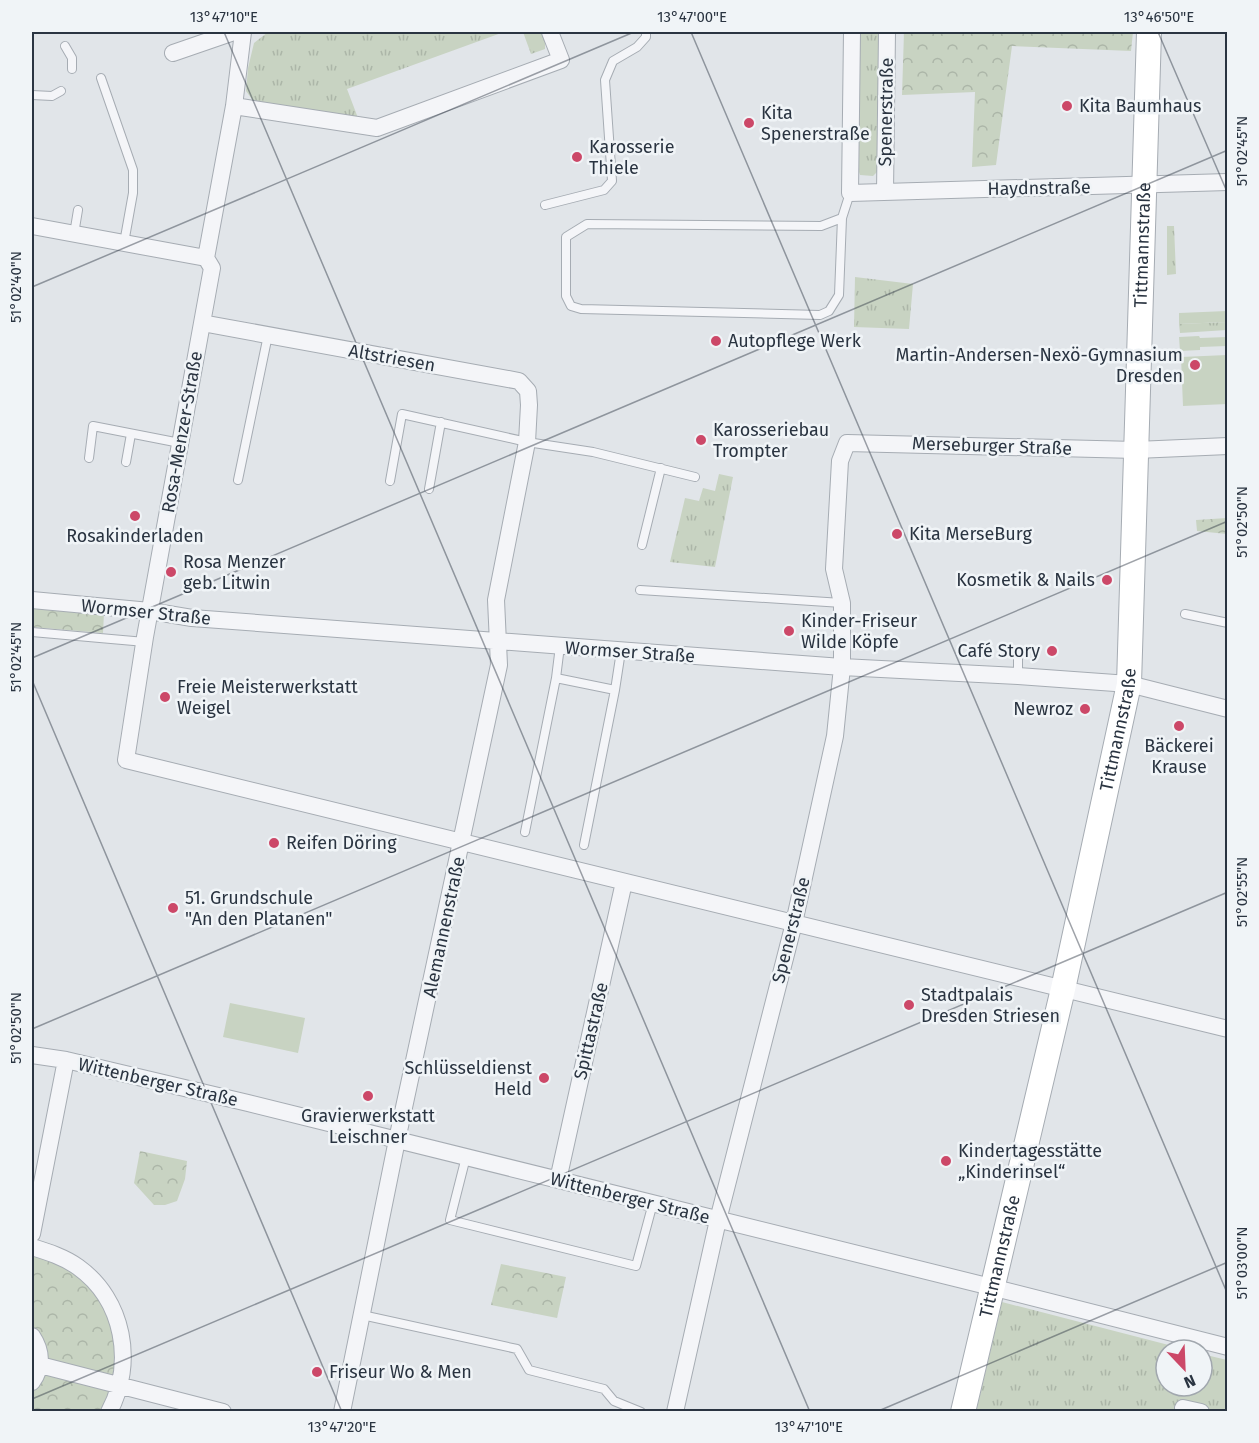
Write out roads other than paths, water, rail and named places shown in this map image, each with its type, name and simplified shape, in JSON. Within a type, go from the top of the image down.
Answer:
[{"type":"street","points":[[173,53],[234,32]]},
{"type":"street","name":"Rosa-Menzer-Straße","points":[[243,32],[234,106],[206,258],[212,268],[150,611],[126,760],[462,842]]},
{"type":"street","points":[[234,106],[377,128],[561,60],[550,32]]},
{"type":"street","name":"Spenerstraße","points":[[850,193],[852,32]]},
{"type":"street","name":"Spenerstraße","points":[[885,192],[887,32]]},
{"type":"street","name":"Tittmannstraße","points":[[963,1412],[1063,989],[1129,684],[1149,32]]},
{"type":"street","name":"Haydnstraße","points":[[850,193],[1227,182]]},
{"type":"street","points":[[32,226],[206,258]]},
{"type":"street","name":"Altstriesen","points":[[202,323],[519,381],[528,391],[527,442]]},
{"type":"street","name":"Alemannenstraße","points":[[342,1412],[397,1140],[499,665],[495,619],[496,600],[527,442]]},
{"type":"street","name":"Spenerstraße","points":[[675,1412],[718,1220],[794,923],[836,736],[842,667],[842,603],[834,569],[840,461],[848,442]]},
{"type":"street","name":"Merseburger Straße","points":[[848,442],[1136,450],[1227,446]]},
{"type":"street","name":"Wormser Straße","points":[[32,600],[150,611],[192,618],[621,651],[1129,684],[1227,709]]},
{"type":"street","points":[[462,842],[1227,1029]]},
{"type":"street","name":"Spittastraße","points":[[558,1180],[624,882]]},
{"type":"street","name":"Wittenberger Straße","points":[[32,1054],[66,1060],[397,1140],[1227,1347]]},
{"type":"street","points":[[32,1234],[66,1060]]},
{"type":"street","points":[[32,1247],[56,1254],[78,1267],[93,1280],[108,1300],[116,1316],[122,1338],[123,1360],[120,1386],[109,1412]]},
{"type":"street","points":[[32,1336],[37,1345],[40,1365],[32,1382]]},
{"type":"street","points":[[40,1365],[223,1412]]},
{"type":"street","points":[[1183,1408],[1201,1412]]},
{"type":"lane","points":[[545,205],[604,190],[612,182],[604,95],[605,80],[613,62],[637,47],[646,37],[646,32]]},
{"type":"lane","points":[[65,46],[72,57],[72,69]]},
{"type":"lane","points":[[100,78],[133,170],[133,193],[124,243]]},
{"type":"lane","points":[[32,96],[52,96],[61,91]]},
{"type":"lane","points":[[842,218],[821,226],[587,224],[566,237],[566,296],[572,306],[581,309],[820,315],[829,311],[839,295],[842,218],[850,193]]},
{"type":"lane","points":[[74,234],[78,210]]},
{"type":"lane","points":[[238,480],[268,335]]},
{"type":"lane","points":[[390,481],[402,414],[527,442],[593,452],[695,477]]},
{"type":"lane","points":[[429,489],[441,422]]},
{"type":"lane","points":[[89,458],[93,426],[180,443]]},
{"type":"lane","points":[[126,462],[131,434]]},
{"type":"lane","points":[[642,545],[661,468]]},
{"type":"lane","points":[[640,590],[842,603]]},
{"type":"lane","points":[[1185,614],[1227,623]]},
{"type":"lane","name":"Wormser Straße","points":[[32,632],[145,642]]},
{"type":"lane","points":[[525,832],[556,678],[560,646]]},
{"type":"lane","points":[[584,845],[621,651]]},
{"type":"lane","points":[[1018,656],[1018,676]]},
{"type":"lane","points":[[556,678],[615,690]]},
{"type":"lane","points":[[466,1157],[450,1220],[636,1266],[653,1203]]},
{"type":"lane","points":[[362,1314],[517,1349],[529,1370],[604,1389],[614,1401],[641,1412]]},
{"type":"place","name":"Kita Baumhaus","points":[[1067,106]]},
{"type":"place","name":"Kita Spenerstraße","points":[[749,123]]},
{"type":"place","name":"Karosserie Thiele","points":[[577,157]]},
{"type":"place","name":"Autopflege Werk","points":[[716,341]]},
{"type":"place","name":"Martin-Andersen-Nexö-Gymnasium Dresden","points":[[1195,365]]},
{"type":"place","name":"Karosseriebau Trompter","points":[[701,440]]},
{"type":"place","name":"Rosakinderladen","points":[[135,516]]},
{"type":"place","name":"Kita MerseBurg","points":[[897,534]]},
{"type":"place","name":"Rosa Menzer geb. Litwin","points":[[171,572]]},
{"type":"place","name":"Kosmetik & Nails","points":[[1107,580]]},
{"type":"place","name":"Kinder-Friseur Wilde Köpfe","points":[[789,631]]},
{"type":"place","name":"Café Story","points":[[1052,651]]},
{"type":"place","name":"Freie Meisterwerkstatt Weigel","points":[[165,697]]},
{"type":"place","name":"Newroz","points":[[1085,709]]},
{"type":"place","name":"Bäckerei Krause","points":[[1179,726]]},
{"type":"place","name":"Reifen Döring","points":[[274,843]]},
{"type":"place","name":"51. Grundschule \"An den Platanen\"","points":[[173,908]]},
{"type":"place","name":"Stadtpalais Dresden Striesen","points":[[909,1005]]},
{"type":"place","name":"Schlüsseldienst Held","points":[[544,1078]]},
{"type":"place","name":"Gravierwerkstatt Leischner","points":[[368,1096]]},
{"type":"place","name":"Kindertagesstätte „Kinderinsel“","points":[[946,1161]]},
{"type":"place","name":"Friseur Wo & Men","points":[[317,1372]]}]
